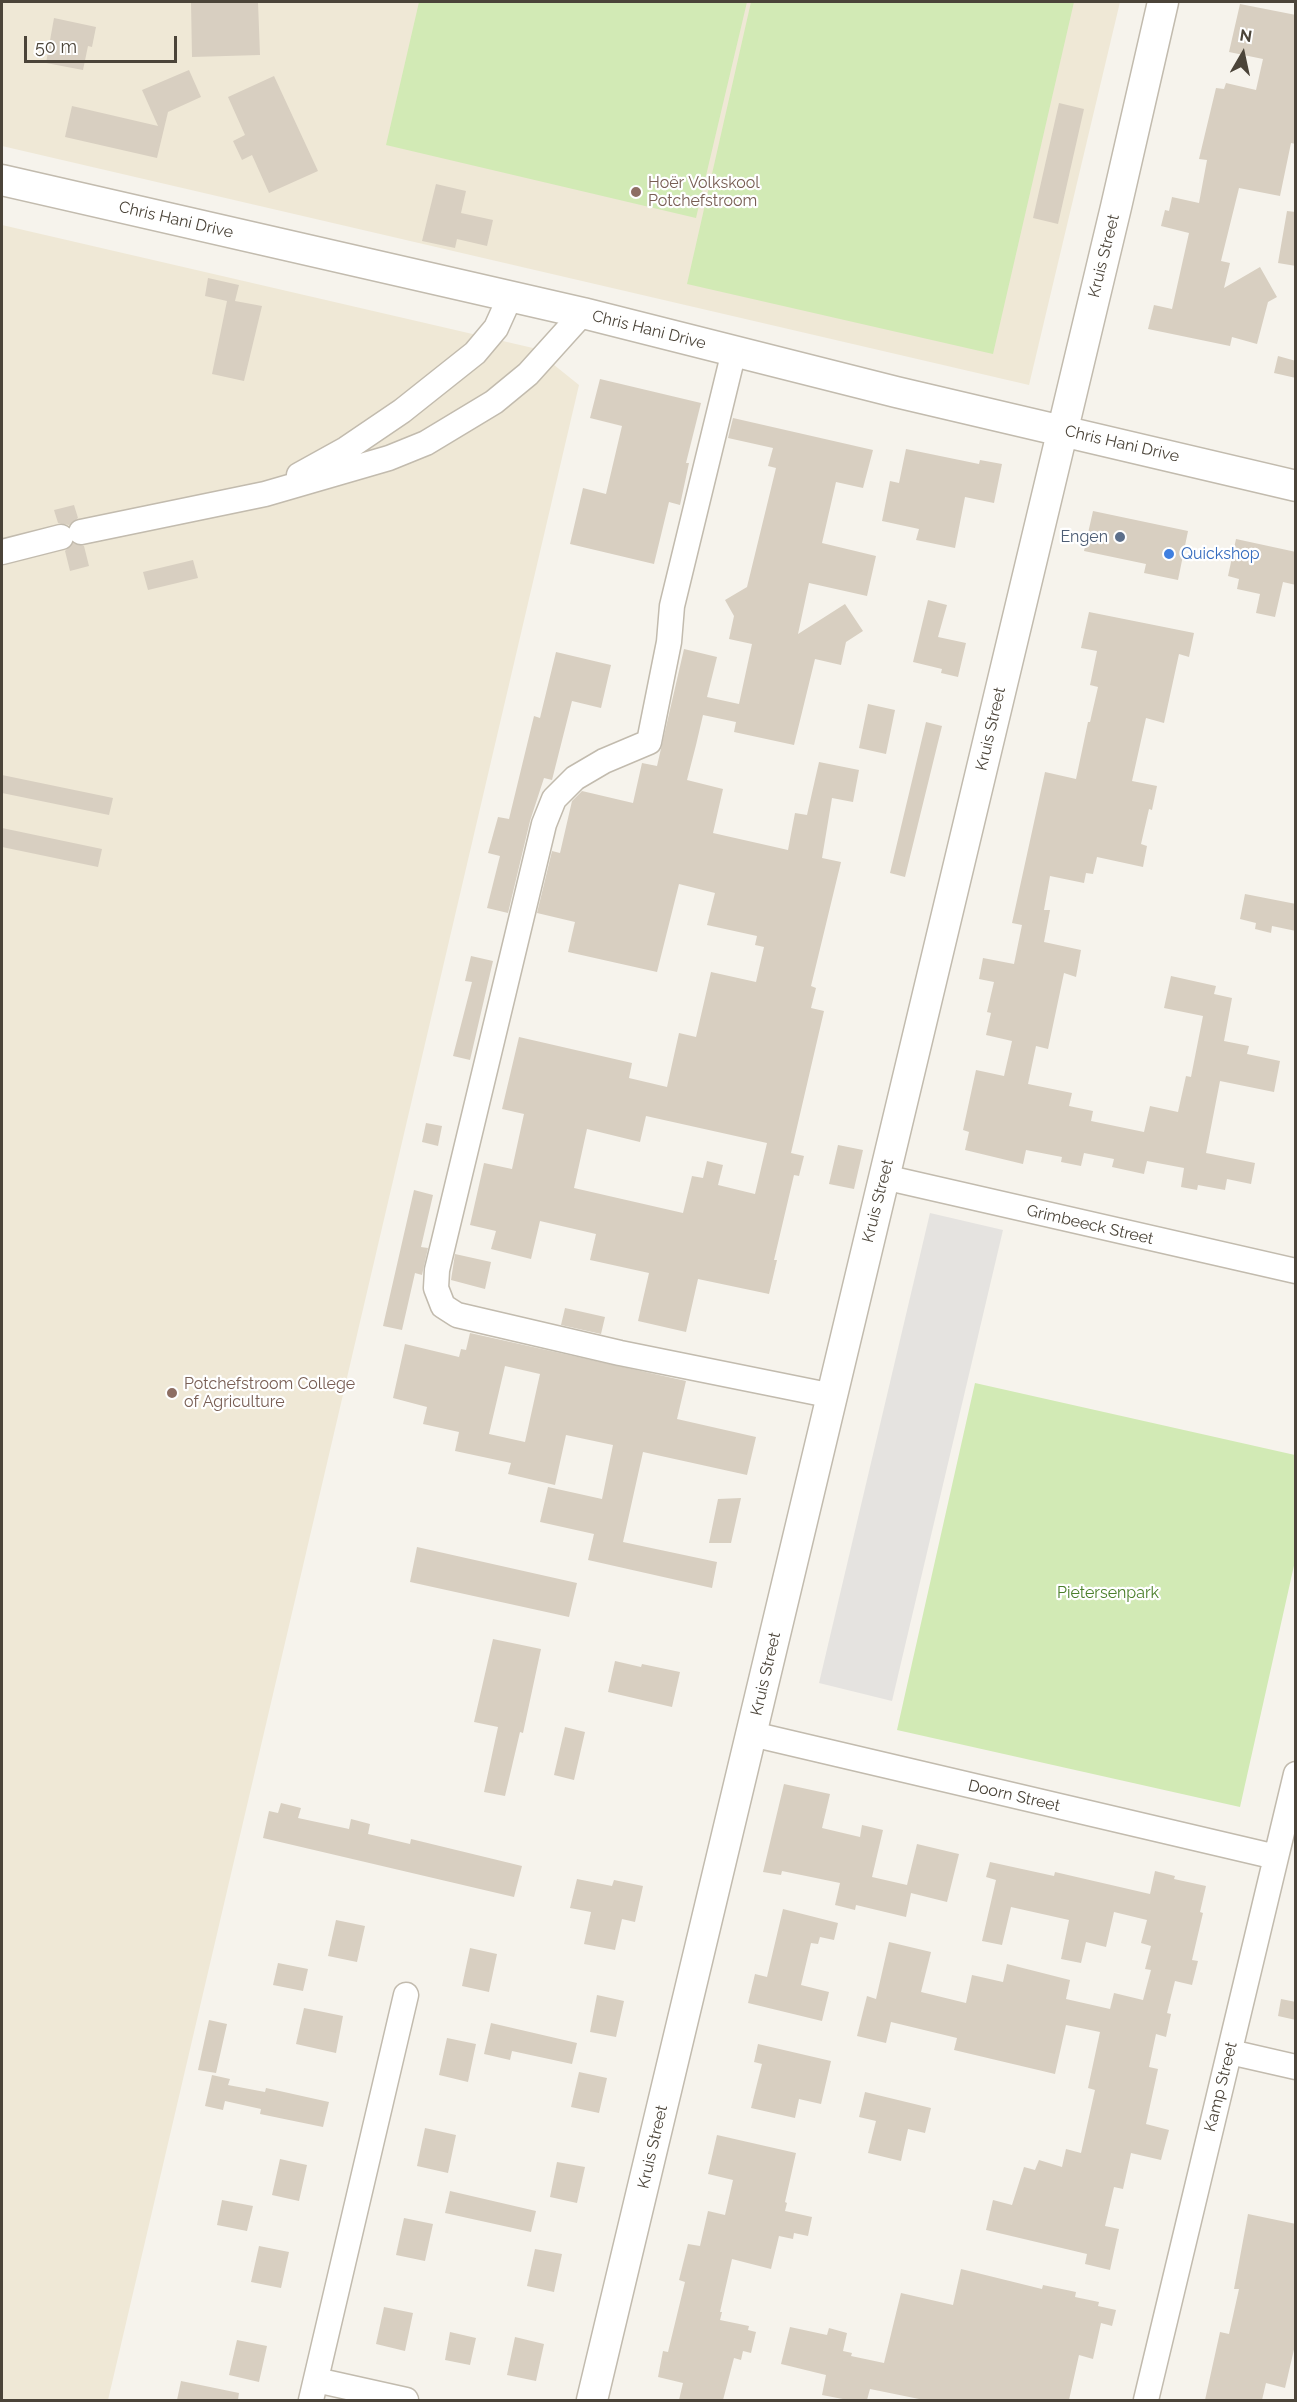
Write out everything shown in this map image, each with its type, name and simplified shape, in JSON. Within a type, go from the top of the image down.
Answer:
[{"type":"street","name":"Kruis Street","points":[[592,2400],[833,1396],[1163,2]]},
{"type":"street","name":"Chris Hani Drive","points":[[2,180],[583,313],[896,392],[1296,486]]},
{"type":"street","points":[[265,494],[346,450],[444,380],[475,353],[496,328],[510,297]]},
{"type":"street","points":[[2,552],[71,534],[265,494],[389,458],[426,443],[494,402],[528,374],[583,313]]},
{"type":"street","points":[[734,351],[672,606],[669,642],[649,742],[604,761],[576,778],[554,799],[544,824],[437,1270],[436,1288],[443,1306],[457,1315],[620,1353],[833,1396]]},
{"type":"street","name":"Grimbeeck Street","points":[[884,1177],[1296,1271]]},
{"type":"street","name":"Doorn Street","points":[[752,1734],[1276,1857]]},
{"type":"street","name":"Kamp Street","points":[[1146,2400],[1296,1774]]},
{"type":"street","points":[[406,1995],[313,2390],[406,2400]]},
{"type":"street","points":[[1230,2052],[1296,2067]]},
{"type":"shaded area","name":"Hoër Volkskool Potchefstroom","points":[[2,2],[1120,2],[1029,385],[2,146]]},
{"type":"shaded area","name":"Potchefstroom College of Agriculture","points":[[2,225],[533,348],[579,385],[108,2400],[2,2400]]},
{"type":"shaded area","points":[[930,1213],[1003,1230],[892,1701],[819,1683]]},
{"type":"green space","points":[[419,2],[747,2],[696,218],[386,145]]},
{"type":"green space","points":[[751,2],[1074,2],[993,354],[687,284]]},
{"type":"green space","name":"Pietersenpark","points":[[975,1383],[1295,1455],[1295,1561],[1240,1807],[897,1730]]},
{"type":"building","points":[[191,2],[258,2],[260,55],[192,57]]},
{"type":"building","points":[[1240,4],[1296,15],[1296,144],[1291,143],[1280,196],[1239,188],[1221,261],[1230,263],[1224,288],[1260,267],[1277,297],[1268,302],[1257,344],[1232,337],[1230,346],[1148,329],[1154,305],[1172,309],[1189,233],[1161,226],[1165,210],[1169,211],[1172,197],[1199,203],[1207,160],[1199,159],[1216,88],[1224,89],[1226,83],[1256,90],[1263,59],[1229,52]]},
{"type":"building","points":[[54,18],[96,27],[92,47],[88,46],[83,70],[46,63]]},
{"type":"building","points":[[189,70],[201,97],[168,112],[157,158],[65,137],[72,106],[158,126],[142,90]]},
{"type":"building","points":[[274,76],[318,171],[269,193],[252,155],[242,160],[233,141],[245,135],[228,97]]},
{"type":"building","points":[[1059,103],[1084,109],[1058,224],[1033,218]]},
{"type":"building","points":[[436,184],[466,191],[461,213],[493,220],[487,246],[457,239],[455,248],[422,241]]},
{"type":"building","points":[[1287,211],[1296,212],[1296,266],[1278,263]]},
{"type":"building","points":[[208,278],[239,285],[235,301],[262,306],[244,381],[212,374],[227,301],[205,296]]},
{"type":"building","points":[[1278,356],[1296,361],[1296,378],[1274,373]]},
{"type":"building","points":[[600,379],[701,403],[686,463],[689,463],[680,505],[669,502],[654,564],[570,544],[583,488],[606,494],[622,426],[590,418]]},
{"type":"building","points":[[733,418],[873,450],[863,488],[836,482],[822,543],[876,556],[867,596],[809,583],[798,634],[845,604],[863,631],[846,642],[841,665],[815,659],[794,745],[734,732],[736,722],[703,715],[687,780],[723,789],[713,833],[788,850],[795,813],[807,815],[819,762],[859,770],[853,802],[832,798],[822,858],[841,862],[811,986],[816,988],[811,1008],[824,1011],[791,1153],[804,1156],[799,1176],[794,1175],[774,1260],[777,1260],[769,1294],[698,1279],[686,1332],[638,1321],[649,1273],[590,1260],[596,1234],[540,1221],[531,1259],[491,1249],[496,1231],[470,1225],[484,1163],[512,1169],[524,1114],[502,1109],[519,1037],[632,1063],[629,1078],[667,1087],[679,1033],[696,1037],[711,972],[756,982],[764,947],[755,945],[757,936],[707,925],[715,893],[679,884],[657,972],[568,952],[575,922],[537,913],[552,851],[560,853],[572,801],[582,791],[633,803],[642,763],[657,766],[684,649],[717,657],[707,697],[739,704],[752,644],[729,639],[734,616],[725,600],[747,587],[776,468],[768,466],[773,448],[728,438]],"holes":[[[646,1116],[767,1143],[755,1194],[718,1185],[723,1165],[707,1161],[703,1178],[692,1176],[683,1213],[574,1188],[587,1129],[640,1142]]]},
{"type":"building","points":[[906,449],[979,464],[980,460],[1002,464],[994,503],[965,497],[955,548],[916,540],[919,529],[882,521],[890,481],[899,483]]},
{"type":"building","points":[[74,505],[78,518],[69,525],[58,523],[54,510]]},
{"type":"building","points":[[1093,511],[1188,531],[1178,580],[1144,573],[1146,564],[1084,551]]},
{"type":"building","points":[[1236,539],[1296,552],[1296,585],[1283,582],[1275,617],[1256,613],[1260,594],[1237,589],[1239,579],[1228,576]]},
{"type":"building","points":[[73,543],[84,546],[89,566],[70,571],[65,551]]},
{"type":"building","points":[[193,560],[198,578],[148,590],[143,572]]},
{"type":"building","points":[[928,600],[947,605],[938,637],[966,643],[958,677],[941,673],[942,669],[913,662]]},
{"type":"building","points":[[1089,612],[1194,633],[1189,657],[1179,654],[1164,723],[1146,718],[1132,781],[1157,786],[1141,844],[1147,846],[1143,867],[1097,857],[1093,874],[1086,873],[1084,883],[1050,876],[1044,910],[1050,910],[1044,942],[1081,950],[1076,977],[1064,973],[1048,1049],[1036,1046],[1028,1084],[1072,1093],[1069,1106],[1093,1111],[1091,1121],[1144,1132],[1150,1106],[1178,1112],[1186,1076],[1191,1077],[1203,1016],[1164,1008],[1171,976],[1216,986],[1214,994],[1232,998],[1224,1041],[1249,1046],[1247,1054],[1280,1061],[1274,1092],[1220,1081],[1206,1153],[1255,1163],[1251,1184],[1227,1179],[1225,1190],[1198,1185],[1197,1190],[1181,1187],[1184,1168],[1147,1161],[1144,1174],[1112,1167],[1114,1159],[1084,1153],[1081,1166],[1061,1162],[1062,1157],[1026,1150],[1023,1164],[965,1150],[969,1132],[963,1130],[976,1070],[1004,1076],[1012,1041],[986,1035],[991,1013],[987,1012],[994,982],[979,979],[983,958],[1014,964],[1022,925],[1012,923],[1045,772],[1076,779],[1088,722],[1090,722],[1098,687],[1090,685],[1097,651],[1081,648]]},
{"type":"building","points":[[556,652],[611,665],[601,708],[572,701],[552,780],[544,778],[530,821],[508,913],[487,908],[500,856],[488,853],[498,817],[509,819],[534,716],[540,718]]},
{"type":"building","points":[[868,704],[895,710],[886,754],[859,748]]},
{"type":"building","points":[[926,722],[942,726],[905,877],[890,873]]},
{"type":"building","points":[[2,775],[113,798],[109,815],[2,793]]},
{"type":"building","points":[[2,828],[102,849],[98,867],[2,847]]},
{"type":"building","points":[[1245,894],[1296,904],[1296,931],[1272,926],[1271,933],[1255,929],[1256,923],[1240,919]]},
{"type":"building","points":[[471,956],[493,961],[470,1060],[453,1056],[472,982],[465,981]]},
{"type":"building","points":[[426,1123],[442,1126],[438,1146],[422,1142]]},
{"type":"building","points":[[838,1145],[863,1150],[854,1189],[829,1184]]},
{"type":"building","points":[[414,1190],[433,1195],[421,1247],[428,1248],[422,1275],[415,1273],[402,1330],[383,1326]]},
{"type":"building","points":[[455,1254],[491,1262],[485,1289],[451,1280]]},
{"type":"building","points":[[565,1308],[605,1317],[601,1334],[561,1325]]},
{"type":"building","points":[[470,1333],[686,1381],[677,1419],[756,1437],[747,1475],[643,1452],[623,1542],[717,1562],[712,1588],[588,1560],[594,1534],[540,1522],[548,1487],[602,1499],[613,1445],[566,1435],[555,1485],[508,1474],[511,1463],[455,1451],[459,1432],[423,1424],[427,1407],[393,1398],[405,1344],[459,1357],[461,1349],[466,1350]],"holes":[[[505,1366],[540,1374],[525,1442],[489,1434]]]},
{"type":"building","points":[[741,1498],[731,1543],[709,1543],[718,1499]]},
{"type":"building","points":[[417,1547],[577,1583],[569,1617],[410,1582]]},
{"type":"building","points":[[493,1639],[541,1649],[523,1733],[520,1732],[505,1796],[484,1792],[498,1727],[474,1722]]},
{"type":"building","points":[[615,1661],[680,1672],[672,1707],[608,1692]]},
{"type":"building","points":[[565,1727],[585,1732],[574,1780],[554,1775]]},
{"type":"building","points":[[784,1784],[830,1794],[822,1828],[860,1837],[862,1825],[883,1830],[872,1877],[907,1885],[917,1844],[959,1854],[947,1902],[911,1893],[906,1917],[856,1905],[855,1910],[835,1905],[840,1883],[782,1871],[781,1875],[763,1872]]},
{"type":"building","points":[[281,1803],[301,1808],[298,1818],[349,1829],[351,1819],[370,1824],[368,1834],[410,1844],[411,1839],[522,1866],[514,1897],[263,1838],[269,1811],[278,1813]]},
{"type":"building","points":[[990,1862],[1054,1876],[1055,1872],[1150,1894],[1155,1871],[1175,1876],[1174,1879],[1206,1886],[1200,1912],[1203,1913],[1192,1960],[1198,1961],[1192,1985],[1175,1981],[1167,2013],[1171,2014],[1166,2037],[1156,2034],[1149,2067],[1158,2069],[1146,2124],[1169,2130],[1161,2160],[1131,2153],[1123,2189],[1114,2187],[1105,2226],[1119,2229],[1110,2270],[1085,2264],[1087,2254],[986,2230],[993,2200],[1012,2205],[1024,2167],[1035,2170],[1039,2160],[1062,2167],[1066,2149],[1081,2153],[1095,2090],[1088,2088],[1100,2032],[1066,2025],[1055,2074],[954,2050],[957,2038],[891,2022],[886,2043],[857,2036],[867,1996],[876,1999],[889,1942],[931,1952],[921,1992],[966,2003],[972,1975],[1003,1982],[1007,1964],[1070,1980],[1066,1999],[1110,2009],[1114,1993],[1143,2000],[1151,1970],[1145,1969],[1151,1946],[1141,1943],[1147,1920],[1114,1912],[1106,1947],[1086,1942],[1081,1963],[1061,1959],[1069,1920],[1011,1907],[1002,1945],[982,1941],[996,1880],[986,1877]]},
{"type":"building","points":[[577,1879],[612,1886],[614,1880],[643,1886],[635,1922],[622,1919],[615,1950],[584,1944],[591,1912],[570,1908]]},
{"type":"building","points":[[783,1909],[838,1923],[834,1940],[820,1937],[818,1944],[811,1943],[801,1985],[829,1992],[822,2021],[748,2003],[755,1974],[767,1977]]},
{"type":"building","points":[[336,1920],[365,1926],[357,1962],[328,1956]]},
{"type":"building","points":[[470,1948],[497,1954],[489,1992],[462,1986]]},
{"type":"building","points":[[278,1963],[308,1969],[303,1991],[273,1985]]},
{"type":"building","points":[[597,1995],[624,2001],[616,2037],[590,2032]]},
{"type":"building","points":[[1281,1999],[1296,2002],[1296,2020],[1278,2016]]},
{"type":"building","points":[[304,2008],[343,2016],[336,2053],[296,2044]]},
{"type":"building","points":[[209,2020],[227,2024],[216,2073],[198,2070]]},
{"type":"building","points":[[491,2023],[577,2043],[572,2064],[512,2051],[510,2060],[484,2054]]},
{"type":"building","points":[[447,2038],[476,2044],[468,2082],[439,2075]]},
{"type":"building","points":[[758,2044],[831,2061],[821,2104],[799,2099],[795,2118],[751,2108],[762,2064],[754,2062]]},
{"type":"building","points":[[579,2072],[607,2078],[599,2113],[571,2107]]},
{"type":"building","points":[[212,2075],[230,2079],[228,2085],[265,2092],[266,2088],[329,2102],[323,2127],[260,2114],[261,2109],[225,2101],[223,2110],[205,2106]]},
{"type":"building","points":[[865,2092],[931,2108],[925,2133],[908,2129],[901,2161],[868,2153],[876,2121],[859,2117]]},
{"type":"building","points":[[425,2128],[456,2135],[448,2173],[417,2166]]},
{"type":"building","points":[[717,2135],[796,2153],[785,2211],[812,2217],[808,2236],[794,2233],[793,2239],[779,2236],[771,2269],[732,2259],[720,2320],[749,2326],[748,2330],[756,2332],[751,2353],[743,2351],[741,2360],[734,2358],[723,2400],[679,2400],[683,2383],[658,2377],[663,2351],[668,2352],[685,2282],[679,2280],[688,2244],[700,2246],[708,2211],[725,2215],[733,2180],[708,2174]]},
{"type":"building","points":[[280,2159],[307,2165],[299,2201],[272,2195]]},
{"type":"building","points":[[557,2162],[585,2167],[577,2203],[550,2197]]},
{"type":"building","points":[[450,2191],[536,2211],[531,2232],[445,2213]]},
{"type":"building","points":[[222,2200],[253,2206],[247,2231],[217,2225]]},
{"type":"building","points":[[1248,2214],[1296,2224],[1296,2341],[1285,2388],[1266,2383],[1262,2400],[1205,2400],[1220,2332],[1229,2334],[1239,2289],[1234,2289]]},
{"type":"building","points":[[404,2218],[433,2224],[425,2261],[396,2255]]},
{"type":"building","points":[[259,2246],[289,2252],[281,2288],[251,2282]]},
{"type":"building","points":[[535,2249],[562,2254],[554,2292],[527,2286]]},
{"type":"building","points":[[961,2269],[1042,2289],[1043,2285],[1076,2292],[1075,2297],[1099,2302],[1098,2306],[1116,2310],[1112,2326],[1101,2323],[1093,2359],[1079,2355],[1069,2400],[924,2400],[870,2389],[867,2400],[848,2400],[822,2395],[826,2375],[781,2364],[790,2327],[827,2335],[829,2328],[847,2333],[843,2351],[852,2353],[851,2356],[884,2363],[901,2293],[953,2305]]},
{"type":"building","points":[[384,2307],[413,2313],[405,2351],[376,2344]]},
{"type":"building","points":[[450,2332],[476,2338],[470,2365],[445,2360]]},
{"type":"building","points":[[515,2337],[544,2344],[536,2381],[507,2375]]},
{"type":"building","points":[[237,2340],[267,2346],[259,2382],[229,2375]]},
{"type":"building","points":[[181,2381],[239,2393],[238,2400],[177,2400]]},
{"type":"place","name":"Hoër Volkskool Potchefstroom","points":[[636,192]]},
{"type":"place","name":"Engen","points":[[1120,537]]},
{"type":"place","name":"Quickshop","points":[[1169,554]]},
{"type":"place","name":"Potchefstroom College of Agriculture","points":[[172,1393]]}]
